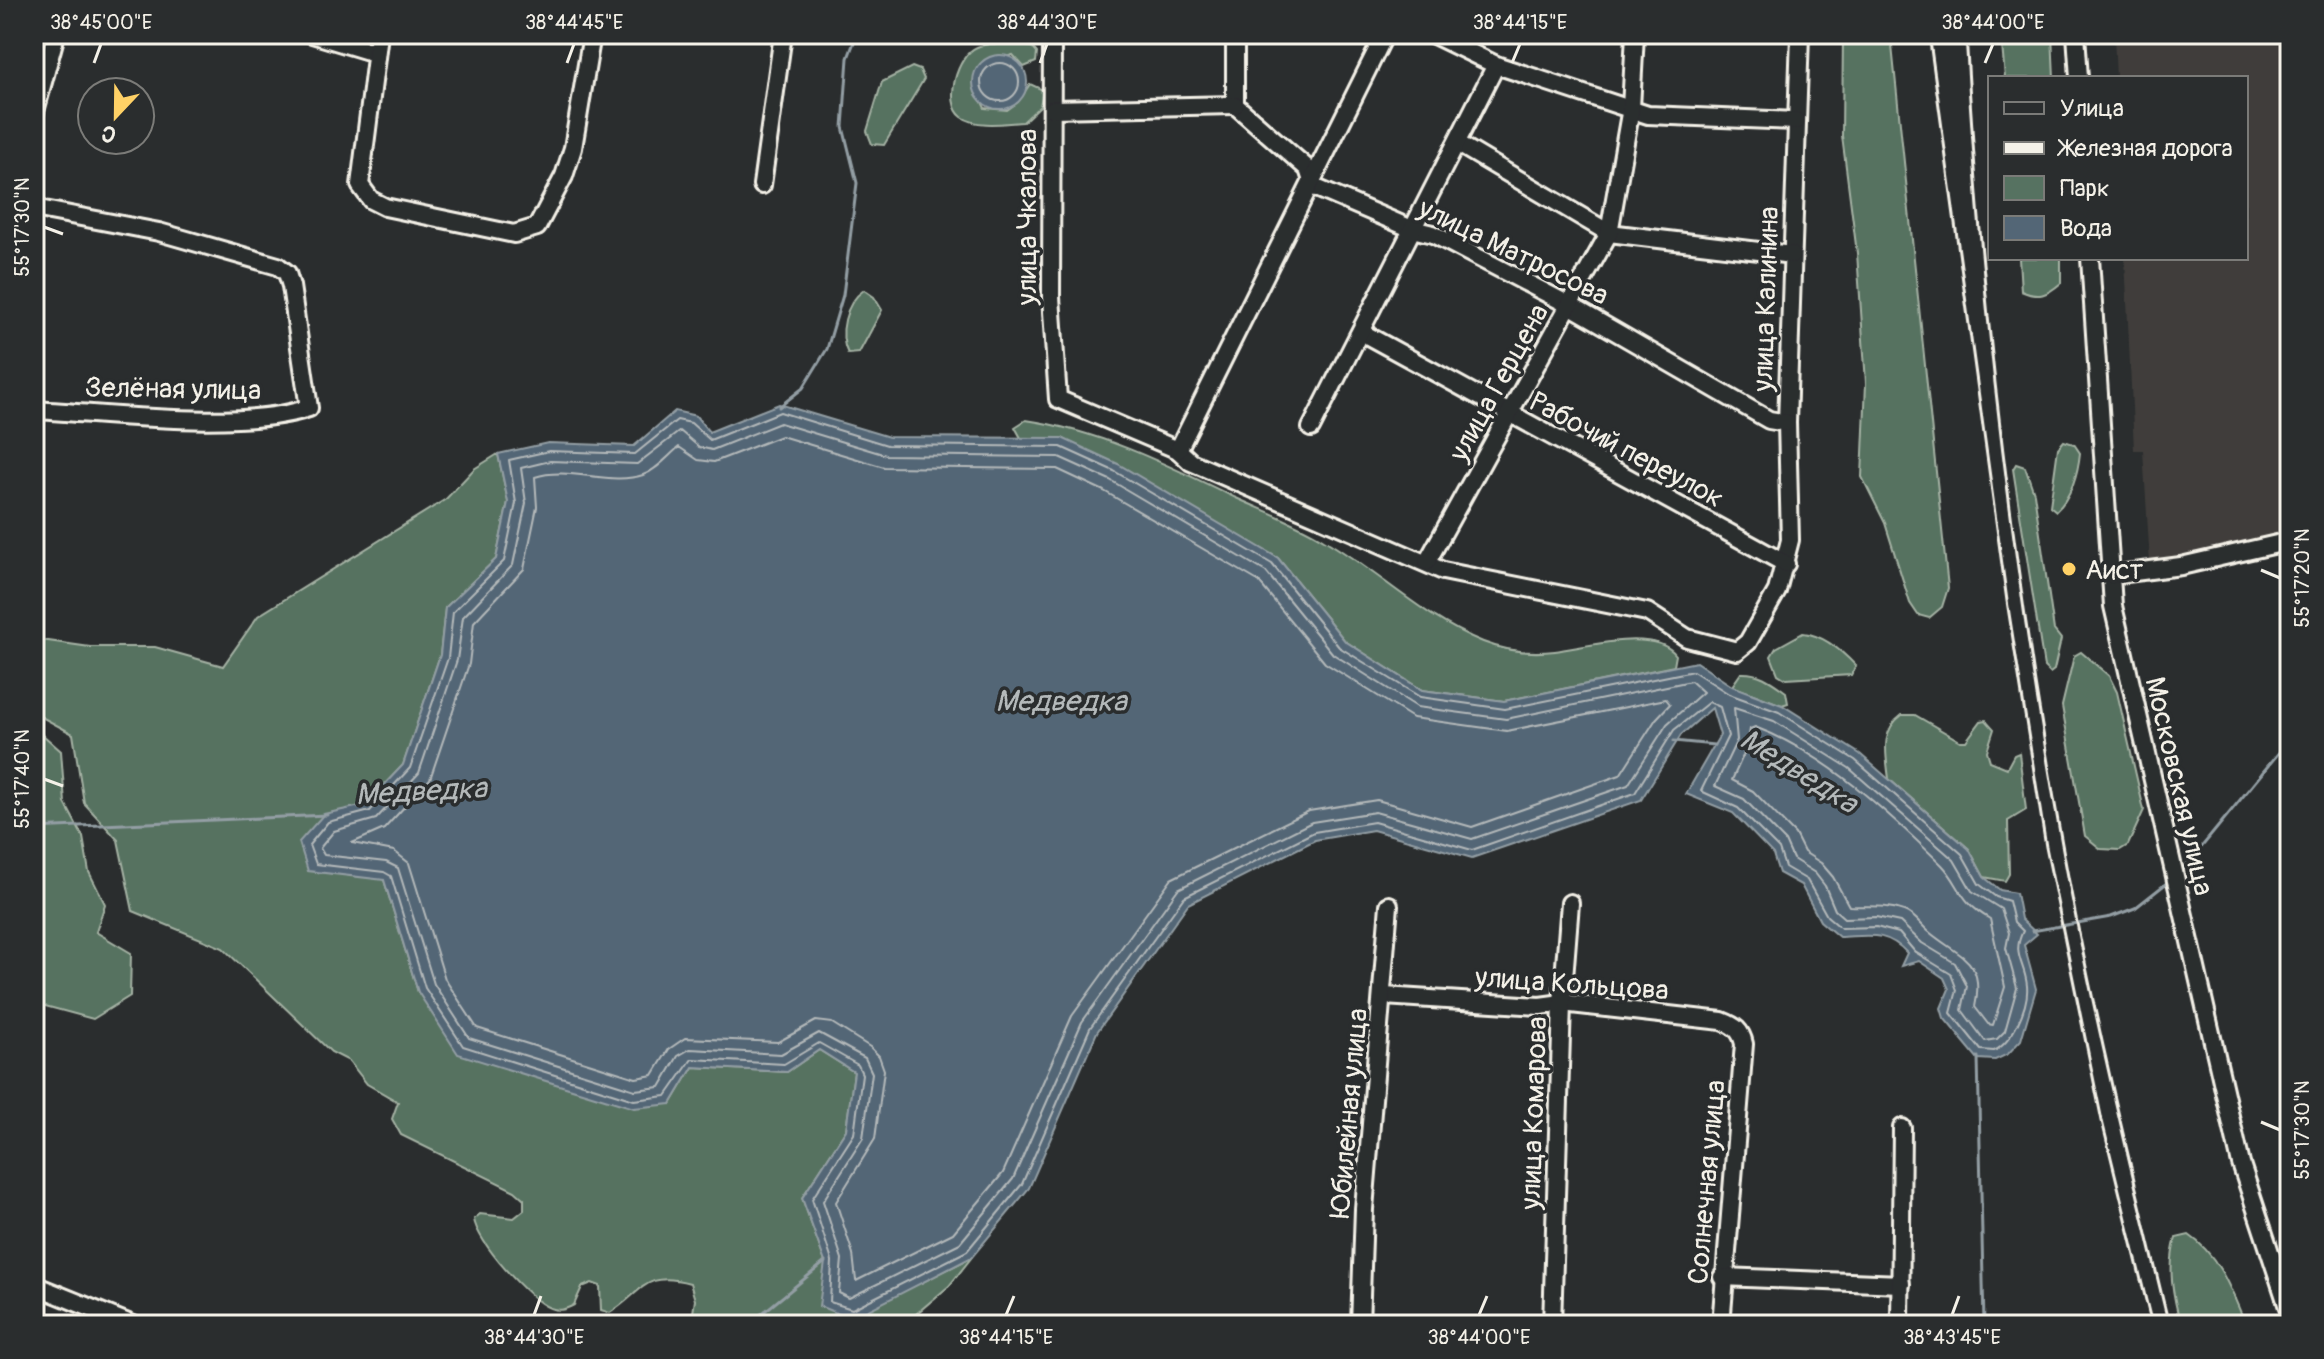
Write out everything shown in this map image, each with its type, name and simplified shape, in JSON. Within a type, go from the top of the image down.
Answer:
[{"type":"street","points":[[34,115],[56,34]]},
{"type":"street","points":[[312,34],[375,53]]},
{"type":"street","points":[[379,34],[360,185],[371,200],[385,207],[514,234],[537,227],[564,176],[573,148],[592,34]]},
{"type":"street","points":[[762,185],[783,34]]},
{"type":"street","name":"улица Чкалова","points":[[1052,34],[1051,297],[1058,399],[1178,450]]},
{"type":"street","points":[[1052,109],[1235,105],[1235,34]]},
{"type":"street","points":[[1385,34],[1178,450],[1191,462],[1402,556],[1427,562]]},
{"type":"street","points":[[1432,34],[1496,65],[1648,115],[1797,121]]},
{"type":"street","name":"улица Герцена","points":[[1427,562],[1609,233],[1631,108],[1635,34]]},
{"type":"street","name":"улица Калинина","points":[[1427,562],[1443,571],[1647,612],[1687,638],[1737,651],[1759,625],[1777,591],[1790,540],[1787,423],[1800,34]]},
{"type":"street","points":[[2076,34],[2079,76]]},
{"type":"street","points":[[1311,428],[1496,65]]},
{"type":"street","name":"улица Матросова","points":[[1235,105],[1308,169],[1314,187],[1412,229],[1433,234],[1571,306],[1769,420],[1787,423]]},
{"type":"street","points":[[1457,143],[1609,233],[1792,255]]},
{"type":"street","name":"Зелёная улица","points":[[34,208],[159,232],[278,266],[287,273],[291,286],[309,408],[292,414],[222,419],[34,410]]},
{"type":"street","name":"Московская улица","points":[[2090,260],[2113,606],[2186,936],[2241,1164],[2290,1313]]},
{"type":"street","name":"Рабочий переулок","points":[[1361,332],[1786,564]]},
{"type":"street","points":[[2111,575],[2181,566],[2290,541]]},
{"type":"street","name":"улица Комарова","points":[[1552,1325],[1562,1003],[1570,903]]},
{"type":"street","name":"Юбилейная улица","points":[[1360,1325],[1364,1209],[1384,996],[1389,905]]},
{"type":"street","name":"улица Кольцова","points":[[1384,996],[1540,1006],[1562,1003],[1722,1021],[1735,1026],[1744,1044]]},
{"type":"street","name":"Солнечная улица","points":[[1721,1325],[1722,1277],[1744,1044]]},
{"type":"street","points":[[1900,1325],[1902,1128]]},
{"type":"street","points":[[1722,1277],[1901,1284]]},
{"type":"street","points":[[34,1285],[133,1325]]},
{"type":"shaded area","points":[[2114,34],[2290,34],[2290,533],[2150,563],[2143,450],[2134,450],[2125,260],[2248,260],[2248,76],[2116,76]]},
{"type":"green space","points":[[1843,34],[1890,34],[1892,46],[1948,588],[1942,607],[1929,618],[1918,615],[1910,603],[1885,523],[1862,477],[1866,383],[1857,253],[1842,136]]},
{"type":"green space","points":[[2001,34],[2052,34],[2054,76],[2005,76]]},
{"type":"green space","points":[[1008,42],[1032,47],[1037,53],[1036,62],[1024,67],[1013,55],[980,64],[974,86],[985,108],[1007,110],[1018,102],[1030,84],[1043,90],[1040,106],[1023,122],[984,124],[962,117],[956,110],[953,91],[958,69],[964,59],[980,46]]},
{"type":"green space","points":[[912,67],[920,70],[924,79],[884,145],[872,144],[867,131],[882,82]]},
{"type":"green space","points":[[2019,260],[2061,260],[2061,283],[2042,294],[2021,291]]},
{"type":"green space","points":[[864,290],[874,297],[882,310],[859,353],[848,354],[844,337],[845,319],[852,303]]},
{"type":"green space","points":[[1026,420],[1081,432],[1134,451],[1292,523],[1344,553],[1421,608],[1483,642],[1509,650],[1536,652],[1619,641],[1652,642],[1676,655],[1674,666],[1504,701],[1422,690],[1345,641],[1278,558],[1062,438],[1021,438],[1015,427]]},
{"type":"green space","points":[[2064,441],[2074,444],[2080,453],[2073,485],[2056,511],[2050,506],[2058,448]]},
{"type":"green space","points":[[498,454],[508,502],[496,559],[445,608],[440,655],[403,765],[365,805],[324,815],[384,880],[418,992],[671,1104],[693,1067],[787,1072],[819,1050],[854,1072],[846,1130],[802,1198],[825,1262],[921,1283],[972,1257],[949,1286],[903,1325],[691,1325],[695,1300],[690,1283],[663,1279],[645,1285],[610,1313],[601,1310],[600,1286],[592,1283],[582,1287],[574,1305],[563,1310],[541,1303],[518,1283],[494,1255],[474,1219],[480,1214],[514,1218],[524,1210],[524,1199],[515,1191],[401,1135],[392,1119],[398,1102],[367,1084],[349,1061],[331,1052],[223,948],[133,911],[118,840],[84,803],[73,734],[34,713],[34,639],[90,647],[155,647],[223,666],[258,616],[446,499],[474,469]]},
{"type":"green space","points":[[2016,464],[2025,467],[2034,493],[2054,630],[2061,639],[2054,670],[2050,673],[2044,667],[2013,469]]},
{"type":"green space","points":[[1803,633],[1825,640],[1845,655],[1856,666],[1851,675],[1786,679],[1778,674],[1771,656],[1776,648]]},
{"type":"green space","points":[[2081,652],[2109,676],[2117,692],[2144,810],[2128,845],[2120,850],[2101,849],[2085,836],[2062,706],[2074,656]]},
{"type":"green space","points":[[1741,673],[1771,681],[1786,692],[1788,703],[1782,705],[1732,686]]},
{"type":"green space","points":[[1902,715],[1915,715],[1960,741],[1966,741],[1981,721],[1986,720],[1994,729],[1987,751],[1990,761],[2007,768],[2014,755],[2019,753],[2026,810],[2008,821],[2009,874],[2005,881],[1984,877],[1969,849],[1889,779],[1887,736]]},
{"type":"green space","points":[[34,727],[61,751],[65,803],[83,837],[89,872],[105,904],[96,932],[131,953],[130,996],[93,1019],[34,1003]]},
{"type":"green space","points":[[2189,1235],[2217,1264],[2246,1325],[2181,1325],[2174,1293],[2172,1260],[2176,1238]]},
{"type":"water","points":[[1000,55],[1019,63],[1027,82],[1019,101],[1000,109],[981,101],[973,82],[981,63]]},
{"type":"water","points":[[779,404],[889,437],[1062,438],[1118,464],[1278,558],[1345,641],[1422,690],[1504,701],[1696,662],[1732,686],[1782,705],[1860,754],[1969,849],[1984,877],[2000,890],[2016,893],[2021,919],[2037,934],[2024,945],[2036,989],[2021,1040],[2008,1054],[1995,1060],[1978,1059],[1944,1018],[1941,1008],[1949,989],[1944,978],[1919,961],[1901,966],[1907,953],[1892,941],[1868,936],[1839,937],[1820,921],[1801,885],[1779,873],[1773,854],[1733,813],[1686,794],[1720,735],[1712,708],[1681,735],[1641,800],[1472,858],[1373,830],[1315,840],[1188,904],[1097,1032],[1029,1188],[972,1257],[851,1319],[819,1306],[825,1262],[802,1198],[846,1130],[854,1072],[819,1050],[787,1072],[693,1067],[671,1104],[634,1108],[458,1054],[418,992],[384,880],[308,871],[299,842],[324,814],[365,805],[403,765],[440,655],[445,608],[496,559],[508,502],[498,454],[548,443],[634,446],[675,411],[696,416],[709,432]]},
{"type":"waterway","points":[[779,407],[803,388],[827,349],[843,295],[857,183],[843,127],[848,58],[857,34]]},
{"type":"waterway","name":"Медведка","points":[[2181,872],[2290,739]]},
{"type":"waterway","name":"Медведка","points":[[1674,741],[1714,745]]},
{"type":"waterway","name":"Медведка","points":[[34,828],[327,815]]},
{"type":"waterway","name":"Медведка","points":[[2032,931],[2111,917],[2135,908],[2168,882]]},
{"type":"waterway","points":[[1978,1057],[1984,1325]]},
{"type":"waterway","points":[[748,1325],[825,1262]]},
{"type":"railway","points":[[1929,34],[2007,601],[2046,847],[2102,1121],[2152,1325]]},
{"type":"railway","points":[[1966,34],[1990,339],[2029,643],[2085,965],[2169,1325]]},
{"type":"place","name":"Аист","points":[[2069,569]]}]
